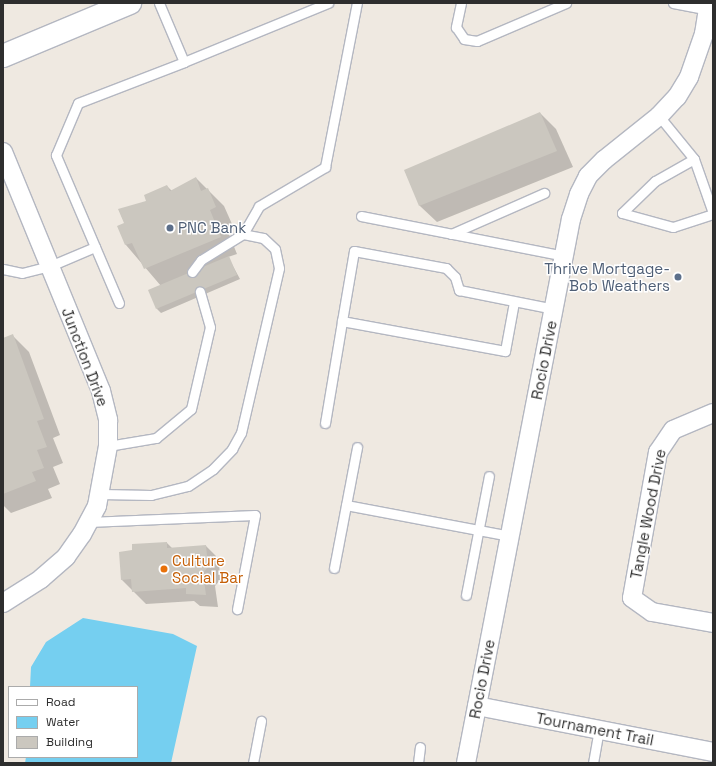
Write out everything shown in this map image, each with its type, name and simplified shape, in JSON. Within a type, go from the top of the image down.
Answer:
[{"type":"main road","points":[[3,56],[130,3]]},
{"type":"street","name":"Rocio Drive","points":[[466,763],[571,219],[588,176],[659,116],[689,77],[708,35],[709,6]]},
{"type":"street","name":"Junction Drive","points":[[3,603],[41,578],[66,557],[88,522],[101,494],[108,446],[108,420],[101,391],[5,159]]},
{"type":"street","name":"Tangle Wood Drive","points":[[713,413],[673,430],[658,452],[632,598],[652,612],[713,623]]},
{"type":"street","name":"Tournament Trail","points":[[477,706],[713,752]]},
{"type":"lane","points":[[159,3],[184,62]]},
{"type":"lane","points":[[119,304],[56,155],[78,103],[184,62],[328,3]]},
{"type":"lane","points":[[192,272],[201,260],[243,234],[260,206],[325,167],[357,3]]},
{"type":"lane","points":[[461,3],[456,27],[464,39],[477,41],[566,3]]},
{"type":"lane","points":[[673,3],[709,6]]},
{"type":"lane","points":[[659,116],[694,159],[713,214],[673,227],[622,213],[655,181],[694,159]]},
{"type":"lane","points":[[451,234],[544,193]]},
{"type":"lane","points":[[361,216],[564,256]]},
{"type":"lane","points":[[101,494],[151,495],[188,486],[213,469],[235,444],[241,433],[279,268],[275,249],[263,238],[243,234]]},
{"type":"lane","points":[[3,269],[22,273],[50,266],[96,247]]},
{"type":"lane","points":[[325,423],[354,251],[446,268],[455,277],[460,290],[554,309]]},
{"type":"lane","points":[[108,446],[156,438],[191,409],[210,327],[200,291]]},
{"type":"lane","points":[[342,321],[505,351],[514,302]]},
{"type":"lane","points":[[334,568],[357,447]]},
{"type":"lane","points":[[466,596],[489,476]]},
{"type":"lane","points":[[346,504],[510,536]]},
{"type":"lane","points":[[88,522],[255,515],[236,608]]},
{"type":"lane","points":[[253,763],[261,721]]},
{"type":"lane","points":[[594,763],[599,730]]},
{"type":"lane","points":[[418,763],[420,747]]},
{"type":"water","points":[[83,618],[173,634],[197,646],[171,763],[25,763],[26,758],[138,758],[138,686],[30,686],[31,667],[46,642]]},
{"type":"building","points":[[540,112],[557,151],[419,206],[404,170]]},
{"type":"building","points":[[196,177],[201,191],[208,188],[216,207],[210,210],[221,237],[144,269],[132,243],[125,245],[117,226],[124,223],[118,209],[146,201],[144,195],[167,185],[170,191]]},
{"type":"building","points":[[229,256],[237,275],[156,309],[148,290]]},
{"type":"building","points":[[13,334],[44,419],[37,421],[47,447],[37,450],[44,468],[32,472],[36,481],[3,494],[3,338]]},
{"type":"building","name":"Culture Social Bar","points":[[167,542],[167,548],[206,545],[208,567],[203,573],[206,595],[186,594],[186,588],[132,592],[131,579],[121,580],[119,552],[132,550],[132,544]]},
{"type":"place","name":"PNC Bank","points":[[170,228]]},
{"type":"place","name":"Thrive Mortgage- Bob Weathers","points":[[678,277]]},
{"type":"place","name":"Culture Social Bar","points":[[164,569]]}]
